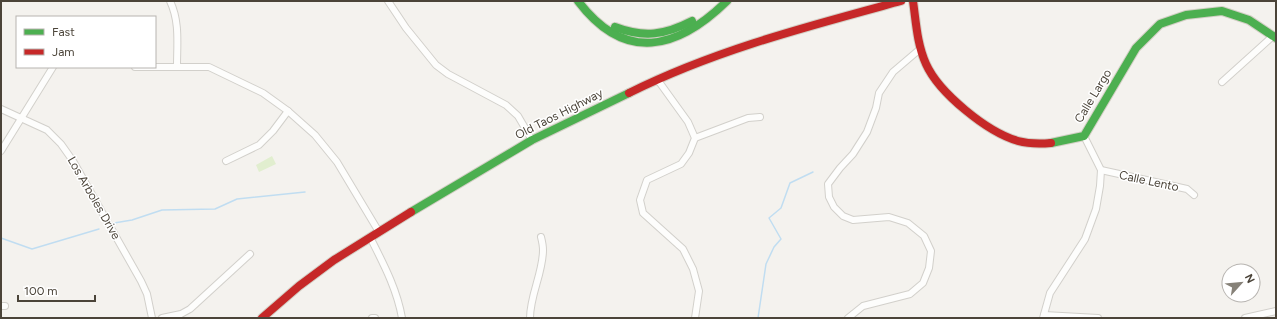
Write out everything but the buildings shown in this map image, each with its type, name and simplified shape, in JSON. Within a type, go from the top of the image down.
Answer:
[{"type":"main road","points":[[578,1],[598,25],[609,32],[629,40],[650,43],[670,40],[690,31],[728,1]]},
{"type":"main road","points":[[588,1],[604,20],[613,26],[623,31],[645,35],[662,34],[683,26],[694,20],[717,1]]},
{"type":"main road","name":"Old Taos Highway","points":[[262,318],[299,286],[334,260],[532,140],[657,79],[710,58],[785,33],[901,1]]},
{"type":"main road","name":"Calle Largo","points":[[913,1],[920,49],[930,72],[944,90],[967,110],[1000,134],[1013,140],[1028,143],[1052,143],[1084,136],[1136,48],[1160,24],[1186,16],[1222,11],[1249,20],[1274,37]]},
{"type":"street","points":[[170,1],[177,25],[177,66]]},
{"type":"street","points":[[388,1],[406,28],[436,64],[448,74],[506,105],[518,116],[532,140]]},
{"type":"street","points":[[1222,82],[1274,37]]},
{"type":"street","points":[[848,318],[864,306],[910,294],[923,283],[930,268],[931,251],[924,236],[908,223],[889,217],[853,220],[843,216],[834,207],[829,197],[828,184],[853,154],[867,132],[876,108],[879,93],[893,72],[920,49]]},
{"type":"street","points":[[156,67],[209,67],[263,94],[288,111],[315,135],[337,162],[379,232]]},
{"type":"street","points":[[1,151],[23,118],[52,68]]},
{"type":"street","points":[[657,79],[688,122],[695,138],[689,153],[681,164],[647,180],[640,200],[643,213],[683,250],[693,269],[699,291],[695,318]]},
{"type":"street","name":"Los Arboles Drive","points":[[1,109],[47,130],[61,144],[73,161],[141,281],[147,294],[152,318]]},
{"type":"street","points":[[226,161],[259,145],[273,132],[288,111]]},
{"type":"street","points":[[695,138],[748,118],[760,117]]},
{"type":"street","points":[[1084,136],[1101,170],[1096,209],[1084,239],[1050,293],[1044,316],[1098,318]]},
{"type":"street","name":"Calle Lento","points":[[1101,170],[1186,189],[1194,195]]},
{"type":"street","points":[[370,237],[388,272],[402,318]]},
{"type":"street","points":[[530,318],[530,309],[541,265],[543,249],[541,237]]},
{"type":"street","points":[[162,318],[181,314],[190,309],[250,254]]},
{"type":"street","points":[[1245,318],[1276,311]]},
{"type":"green space","points":[[272,156],[276,164],[259,172],[256,165]]},
{"type":"waterway","points":[[758,318],[766,264],[774,247],[781,239],[769,218],[781,208],[790,183],[813,172]]},
{"type":"waterway","points":[[114,223],[132,220],[162,210],[215,209],[237,199],[305,192]]},
{"type":"waterway","points":[[1,238],[32,249],[99,229]]},
{"type":"traffic: fast","points":[[578,1],[596,21],[614,34],[633,41],[651,43],[670,39],[689,30],[708,18],[727,1]]},
{"type":"traffic: fast","points":[[1051,143],[1084,136],[1136,48],[1160,24],[1186,15],[1222,11],[1249,20],[1276,38]]},
{"type":"traffic: fast","points":[[615,27],[635,33],[645,34],[663,32],[692,21]]},
{"type":"traffic: fast","points":[[411,212],[532,140],[629,93]]},
{"type":"traffic: jam","points":[[629,93],[695,64],[763,40],[901,1]]},
{"type":"traffic: jam","points":[[913,1],[919,41],[926,64],[932,75],[953,99],[979,120],[1006,136],[1026,143],[1051,143]]},
{"type":"traffic: jam","points":[[262,318],[299,286],[334,260],[411,212]]}]
